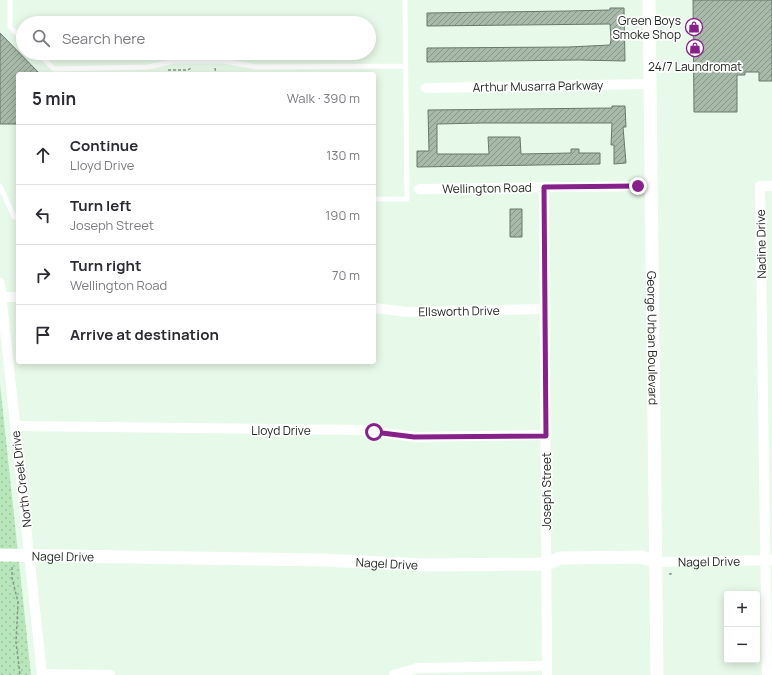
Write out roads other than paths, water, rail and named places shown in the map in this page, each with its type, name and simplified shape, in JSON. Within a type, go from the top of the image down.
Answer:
[{"type":"street","name":"George Urban Boulevard","points":[[649,0],[657,675]]},
{"type":"street","name":"Arthur Musarra Parkway","points":[[426,88],[650,84]]},
{"type":"street","name":"Wellington Road","points":[[419,189],[651,186]]},
{"type":"street","name":"Nadine Drive","points":[[767,675],[769,560],[760,186],[772,186]]},
{"type":"street","name":"Joseph Street","points":[[544,187],[547,671]]},
{"type":"street","name":"North Creek Drive","points":[[0,283],[42,674]]},
{"type":"street","points":[[2,297],[16,297]]},
{"type":"street","name":"Ellsworth Drive","points":[[376,308],[408,312],[545,309]]},
{"type":"street","name":"Lloyd Drive","points":[[15,426],[361,430],[414,437],[546,436]]},
{"type":"street","name":"Nagel Drive","points":[[0,555],[324,560],[424,566],[546,564],[560,558],[642,557],[656,562],[769,560]]},
{"type":"street","points":[[394,675],[417,668],[547,671]]},
{"type":"street","points":[[42,674],[110,675]]},
{"type":"lane","points":[[10,0],[10,27],[16,33]]},
{"type":"lane","points":[[376,199],[407,199],[405,0]]},
{"type":"lane","points":[[45,60],[54,69],[148,67],[174,61],[224,61],[256,67],[406,66]]},
{"type":"lane","points":[[0,186],[14,217],[16,217]]},
{"type":"place","name":"Green Boys Smoke Shop","points":[[694,27]]},
{"type":"place","name":"24/7 Laundromat","points":[[695,48]]}]
